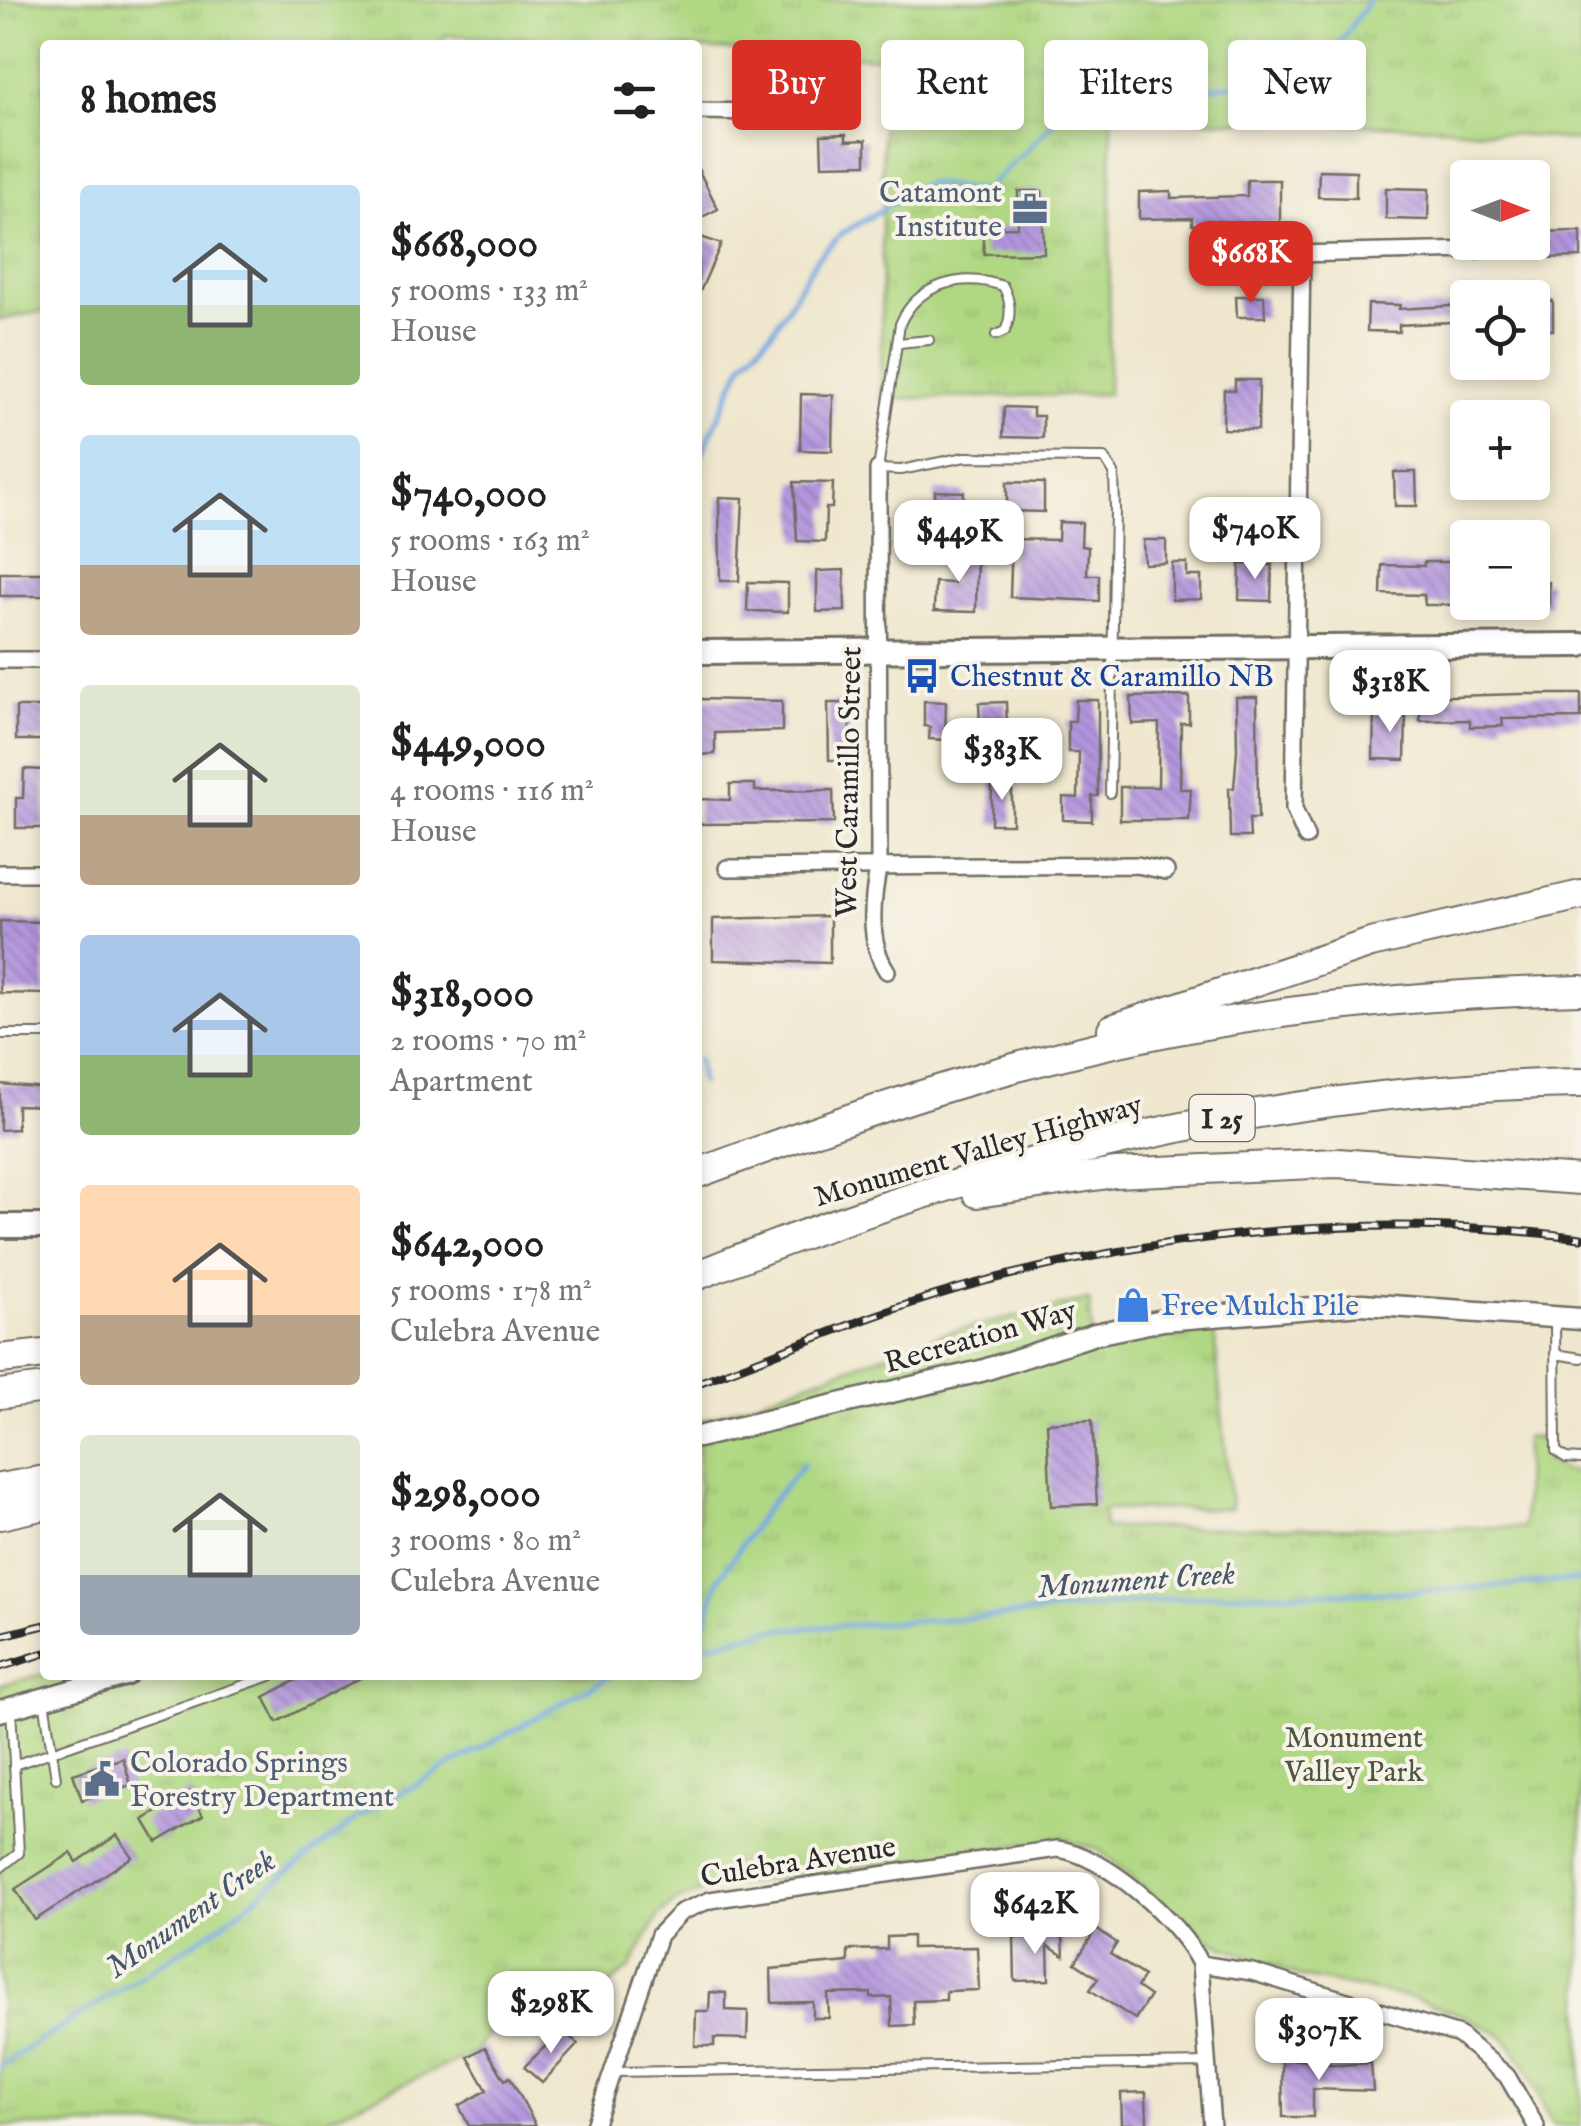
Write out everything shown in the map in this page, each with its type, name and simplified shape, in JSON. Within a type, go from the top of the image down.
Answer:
[{"type":"highway","points":[[991,1074],[1353,948],[1581,895]]},
{"type":"highway","name":"Monument Valley Highway","points":[[702,1172],[839,1121],[991,1074],[1131,1040],[1232,1021],[1372,1003],[1581,990]]},
{"type":"highway","name":"Monument Valley Highway","points":[[702,1274],[872,1208],[1030,1162],[1250,1112],[1382,1094],[1581,1083]]},
{"type":"highway","points":[[872,1208],[1115,1173],[1337,1163],[1581,1180]]},
{"type":"highway","points":[[0,1359],[40,1355]]},
{"type":"highway","points":[[0,1394],[40,1389]]},
{"type":"highway","points":[[0,1488],[40,1481]]},
{"type":"highway","points":[[0,1515],[40,1506]]},
{"type":"main road","points":[[702,652],[1581,645]]},
{"type":"main road","points":[[0,1226],[40,1226]]},
{"type":"street","points":[[702,111],[732,112]]},
{"type":"street","points":[[1203,256],[1450,250]]},
{"type":"street","points":[[1302,253],[1294,810],[1306,837]]},
{"type":"street","name":"West Caramillo Street","points":[[878,469],[881,651],[874,952],[888,972]]},
{"type":"street","points":[[0,660],[40,660]]},
{"type":"street","points":[[728,868],[1136,865],[1166,872]]},
{"type":"street","points":[[0,873],[40,873]]},
{"type":"street","name":"Recreation Way","points":[[702,1436],[982,1371],[1095,1334],[1163,1320],[1362,1304],[1581,1318]]},
{"type":"street","points":[[6,1710],[110,1680]]},
{"type":"street","name":"Culebra Avenue","points":[[597,2124],[659,1935],[681,1912],[710,1900],[1071,1850],[1101,1864],[1167,1919],[1182,1933],[1200,1964]]},
{"type":"street","points":[[1212,2126],[1200,1964],[1252,1972],[1459,2035],[1508,2076],[1536,2126]]},
{"type":"lane","points":[[996,336],[1005,331],[1009,321],[1009,298],[1003,286],[935,286],[908,306],[898,343],[878,469],[901,470],[965,457],[1104,458],[1114,473],[1115,490],[1110,793]]},
{"type":"lane","points":[[898,343],[929,340]]},
{"type":"lane","points":[[0,1034],[40,1034]]},
{"type":"lane","points":[[1555,1316],[1556,1451],[1566,1458],[1581,1459]]},
{"type":"lane","points":[[1555,1354],[1581,1358]]},
{"type":"lane","points":[[14,1765],[168,1715],[260,1680]]},
{"type":"lane","points":[[44,1700],[56,1778]]},
{"type":"lane","points":[[0,1868],[19,1853],[6,1710]]},
{"type":"lane","points":[[613,2072],[1210,2063]]},
{"type":"green space","points":[[0,0],[1581,0],[1581,141],[1442,127],[1366,125],[1366,40],[1228,40],[1228,121],[1208,121],[1208,40],[1044,40],[1044,130],[1112,130],[1108,394],[881,399],[883,130],[1024,130],[1024,40],[881,40],[881,58],[861,57],[861,40],[732,40],[732,50],[702,48],[702,40],[541,40],[446,35],[442,40],[40,40],[40,312],[0,320]]},
{"type":"green space","name":"Monument Valley Park","points":[[1089,1300],[1093,1346],[1213,1321],[1231,1508],[1103,1510],[1104,1528],[1524,1527],[1525,1438],[1541,1437],[1547,1461],[1565,1471],[1581,1472],[1581,2126],[1552,2126],[1525,2064],[1504,2037],[1465,2016],[1413,1998],[1301,1977],[1215,1943],[1191,1928],[1098,1849],[1062,1839],[711,1888],[676,1901],[660,1914],[629,1969],[596,1996],[564,2007],[521,2005],[506,2009],[474,2053],[309,2126],[253,2114],[218,2126],[0,2126],[0,1685],[40,1675],[40,1680],[702,1680],[702,1421],[942,1334]]},
{"type":"building","points":[[846,134],[846,141],[866,140],[866,164],[822,165],[821,135]]},
{"type":"building","points":[[1319,170],[1356,171],[1356,198],[1318,197]]},
{"type":"building","points":[[702,177],[718,209],[702,217]]},
{"type":"building","points":[[1247,180],[1280,180],[1280,223],[1192,225],[1192,218],[1139,219],[1139,192],[1171,191],[1171,198],[1247,196]]},
{"type":"building","points":[[1386,188],[1429,189],[1428,220],[1386,219]]},
{"type":"building","name":"Catamont Institute","points":[[1018,191],[1042,191],[1044,253],[984,254],[982,228],[1018,227]]},
{"type":"building","points":[[1581,231],[1581,257],[1550,258],[1550,232]]},
{"type":"building","points":[[702,237],[721,244],[702,287]]},
{"type":"building","points":[[1236,296],[1264,296],[1265,317],[1237,317]]},
{"type":"building","points":[[1550,301],[1553,301],[1550,330]]},
{"type":"building","points":[[1368,304],[1400,305],[1399,309],[1450,306],[1450,322],[1399,325],[1399,332],[1367,331]]},
{"type":"building","points":[[1235,380],[1259,380],[1258,430],[1223,429],[1224,390],[1235,390]]},
{"type":"building","points":[[801,394],[833,395],[832,451],[800,450]]},
{"type":"building","points":[[1004,407],[1033,408],[1033,416],[1043,416],[1043,438],[1003,437]]},
{"type":"building","points":[[1394,472],[1416,472],[1417,506],[1395,506]]},
{"type":"building","points":[[794,482],[833,483],[832,508],[826,508],[825,542],[797,541]]},
{"type":"building","points":[[1007,482],[1044,483],[1044,512],[1007,511]]},
{"type":"building","points":[[935,491],[964,492],[963,511],[935,511]]},
{"type":"building","points":[[719,497],[743,498],[739,581],[720,581]]},
{"type":"building","points":[[1059,522],[1082,523],[1081,546],[1088,547],[1087,575],[1099,575],[1099,601],[1010,597],[1012,539],[1058,540]]},
{"type":"building","points":[[1143,540],[1166,540],[1166,563],[1144,564]]},
{"type":"building","points":[[955,547],[977,548],[976,612],[934,611],[935,582],[954,583]]},
{"type":"building","points":[[1424,562],[1450,562],[1450,605],[1425,605],[1424,595],[1381,594],[1382,565],[1424,566]]},
{"type":"building","points":[[1172,563],[1187,563],[1187,576],[1201,576],[1201,599],[1172,600]]},
{"type":"building","points":[[1240,564],[1272,565],[1271,601],[1239,600]]},
{"type":"building","points":[[844,570],[845,611],[817,612],[817,571]]},
{"type":"building","points":[[0,573],[40,573],[40,596],[0,596]]},
{"type":"building","points":[[748,582],[788,583],[788,612],[747,611]]},
{"type":"building","points":[[1581,694],[1581,718],[1502,719],[1503,726],[1470,727],[1470,720],[1420,721],[1420,697]]},
{"type":"building","points":[[1189,696],[1189,723],[1181,723],[1180,789],[1191,789],[1189,820],[1120,820],[1120,787],[1158,787],[1159,723],[1132,724],[1131,697]]},
{"type":"building","points":[[1236,697],[1257,697],[1258,819],[1249,819],[1250,837],[1230,837],[1229,788],[1234,788],[1237,750]]},
{"type":"building","points":[[702,699],[782,701],[782,731],[715,733],[715,754],[702,755]]},
{"type":"building","points":[[1076,700],[1098,700],[1098,796],[1092,796],[1092,821],[1063,820],[1063,797],[1078,798],[1079,752],[1068,752],[1068,721],[1075,721]]},
{"type":"building","points":[[924,701],[946,702],[945,740],[929,739],[930,727],[924,726]]},
{"type":"building","points":[[1006,702],[1007,726],[980,726],[979,703]]},
{"type":"building","points":[[828,703],[850,703],[850,760],[829,760]]},
{"type":"building","points":[[16,707],[40,707],[40,740],[16,740]]},
{"type":"building","points":[[1374,711],[1406,711],[1405,760],[1373,759]]},
{"type":"building","points":[[970,735],[986,735],[986,755],[970,755]]},
{"type":"building","points":[[24,769],[40,770],[40,828],[16,828],[16,798],[23,798]]},
{"type":"building","points":[[992,782],[1012,782],[1012,824],[991,824]]},
{"type":"building","points":[[730,784],[755,784],[755,791],[833,790],[834,823],[702,824],[702,799],[730,800]]},
{"type":"building","points":[[830,916],[830,963],[713,960],[713,919]]},
{"type":"building","points":[[0,921],[40,922],[40,994],[0,993]]},
{"type":"building","points":[[0,1084],[40,1088],[40,1106],[17,1105],[17,1129],[0,1130]]},
{"type":"building","points":[[1092,1420],[1097,1504],[1051,1506],[1047,1423]]},
{"type":"building","points":[[296,1680],[357,1680],[277,1722],[264,1697]]},
{"type":"building","name":"Colorado Springs Forestry Department","points":[[123,1758],[131,1785],[82,1800],[73,1774]]},
{"type":"building","points":[[190,1792],[203,1815],[157,1842],[144,1820]]},
{"type":"building","points":[[117,1835],[132,1857],[35,1920],[15,1889],[71,1853],[77,1862]]},
{"type":"building","points":[[1096,1929],[1117,1943],[1110,1954],[1144,1976],[1137,1987],[1150,1996],[1135,2019],[1090,1990],[1098,1978],[1075,1963]]},
{"type":"building","points":[[912,1936],[912,1948],[977,1947],[979,1990],[946,1991],[946,2000],[913,2001],[914,2025],[892,2026],[891,1997],[871,1998],[871,1993],[828,1994],[829,2018],[813,2018],[813,2002],[772,2003],[771,1969],[848,1962],[848,1950],[887,1949],[887,1937]]},
{"type":"building","points":[[1063,1936],[1064,1956],[1048,1946],[1049,1980],[1015,1981],[1014,1938]]},
{"type":"building","points":[[710,1992],[726,1993],[726,2010],[748,2011],[747,2039],[714,2038],[714,2046],[695,2046],[696,2011],[709,2011]]},
{"type":"building","points":[[562,2030],[578,2044],[542,2083],[524,2067]]},
{"type":"building","points":[[485,2047],[505,2080],[510,2077],[536,2126],[469,2126],[459,2106],[487,2090],[468,2057]]},
{"type":"building","points":[[1282,2058],[1339,2065],[1371,2063],[1373,2091],[1313,2089],[1313,2117],[1283,2117]]},
{"type":"building","points":[[1146,2092],[1147,2124],[1122,2124],[1121,2093]]},
{"type":"waterway","points":[[702,453],[743,363],[774,329],[817,258],[841,234],[927,183],[983,191],[1028,149],[1110,58],[1137,56],[1185,91],[1320,72],[1369,0]]},
{"type":"waterway","points":[[702,1634],[718,1580],[767,1507],[804,1464]]},
{"type":"waterway","name":"Monument Creek","points":[[702,1646],[769,1630],[1001,1616],[1224,1594],[1413,1592],[1581,1580]]},
{"type":"waterway","name":"Monument Creek","points":[[0,2066],[217,1928],[360,1816],[603,1680]]},
{"type":"railway","points":[[702,1381],[948,1291],[1131,1249],[1206,1238],[1357,1227],[1432,1226],[1581,1238]]},
{"type":"railway","points":[[0,1636],[40,1626]]},
{"type":"railway","points":[[0,1667],[40,1655]]},
{"type":"place","name":"Catamont Institute","points":[[1030,209]]},
{"type":"place","name":"Chestnut & Caramillo NB","points":[[922,676]]},
{"type":"place","name":"Free Mulch Pile","points":[[1133,1305]]},
{"type":"place","name":"Colorado Springs Forestry Department","points":[[102,1779]]}]
